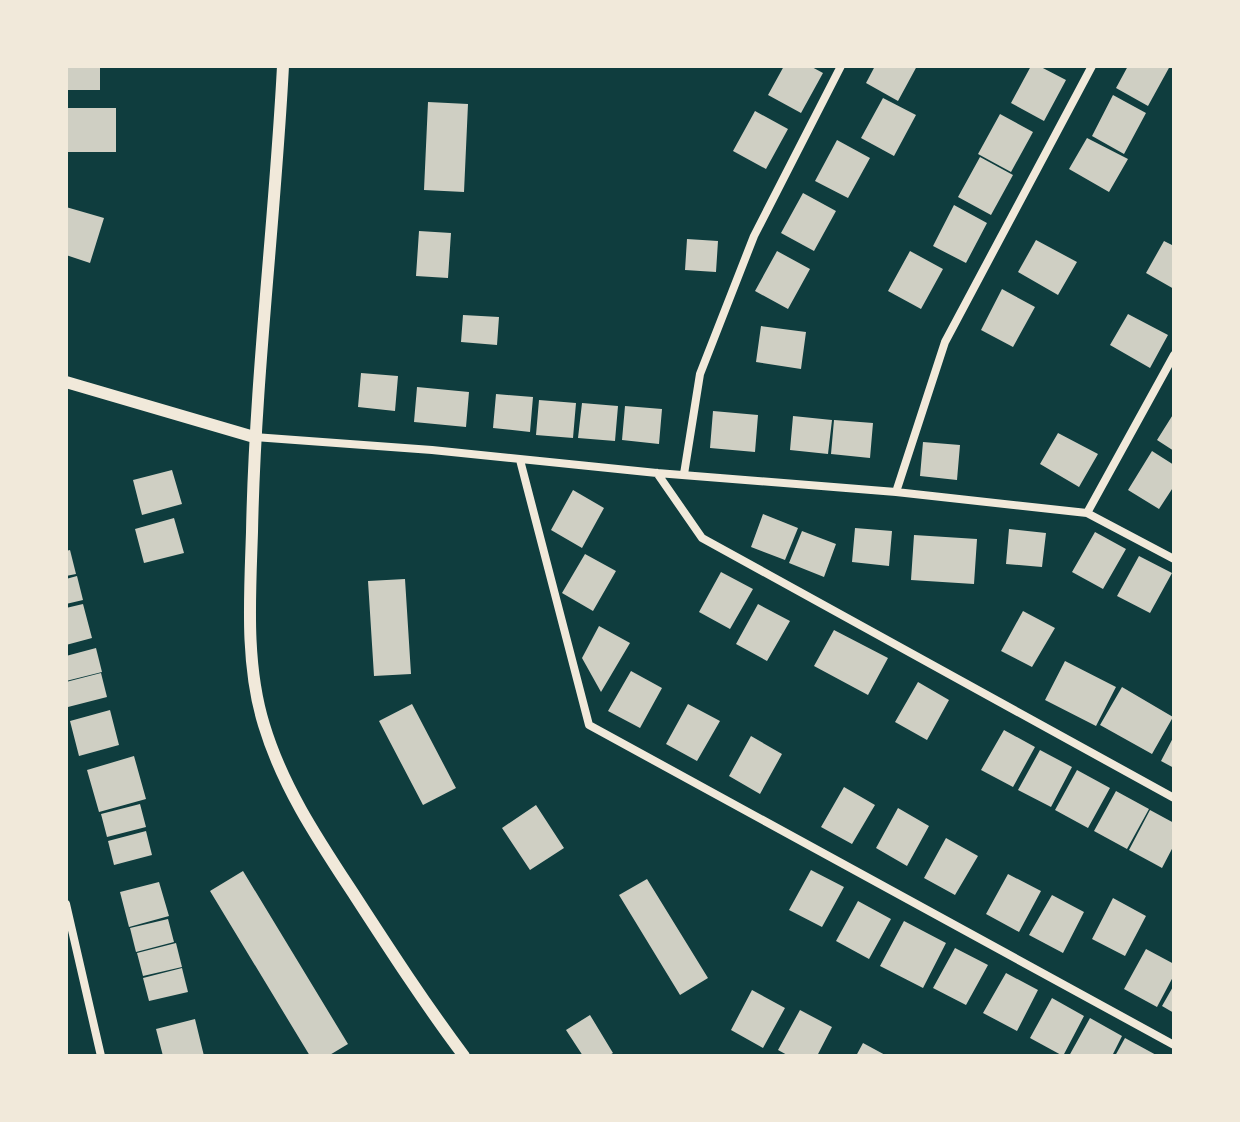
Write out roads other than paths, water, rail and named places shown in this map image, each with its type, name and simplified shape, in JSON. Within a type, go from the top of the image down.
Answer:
[{"type":"street","points":[[283,66],[276,195],[254,437],[250,598],[255,684],[276,762],[306,819],[428,1009],[464,1056]]},
{"type":"street","points":[[684,474],[700,374],[754,236],[841,66]]},
{"type":"street","points":[[896,492],[945,342],[1092,66]]},
{"type":"street","points":[[1087,513],[1174,355]]},
{"type":"street","points":[[66,382],[254,437],[896,492],[1087,513],[1174,559]]},
{"type":"street","points":[[520,460],[589,725],[1174,1045]]},
{"type":"street","points":[[657,473],[702,538],[1174,798]]},
{"type":"street","points":[[66,904],[101,1056]]}]
